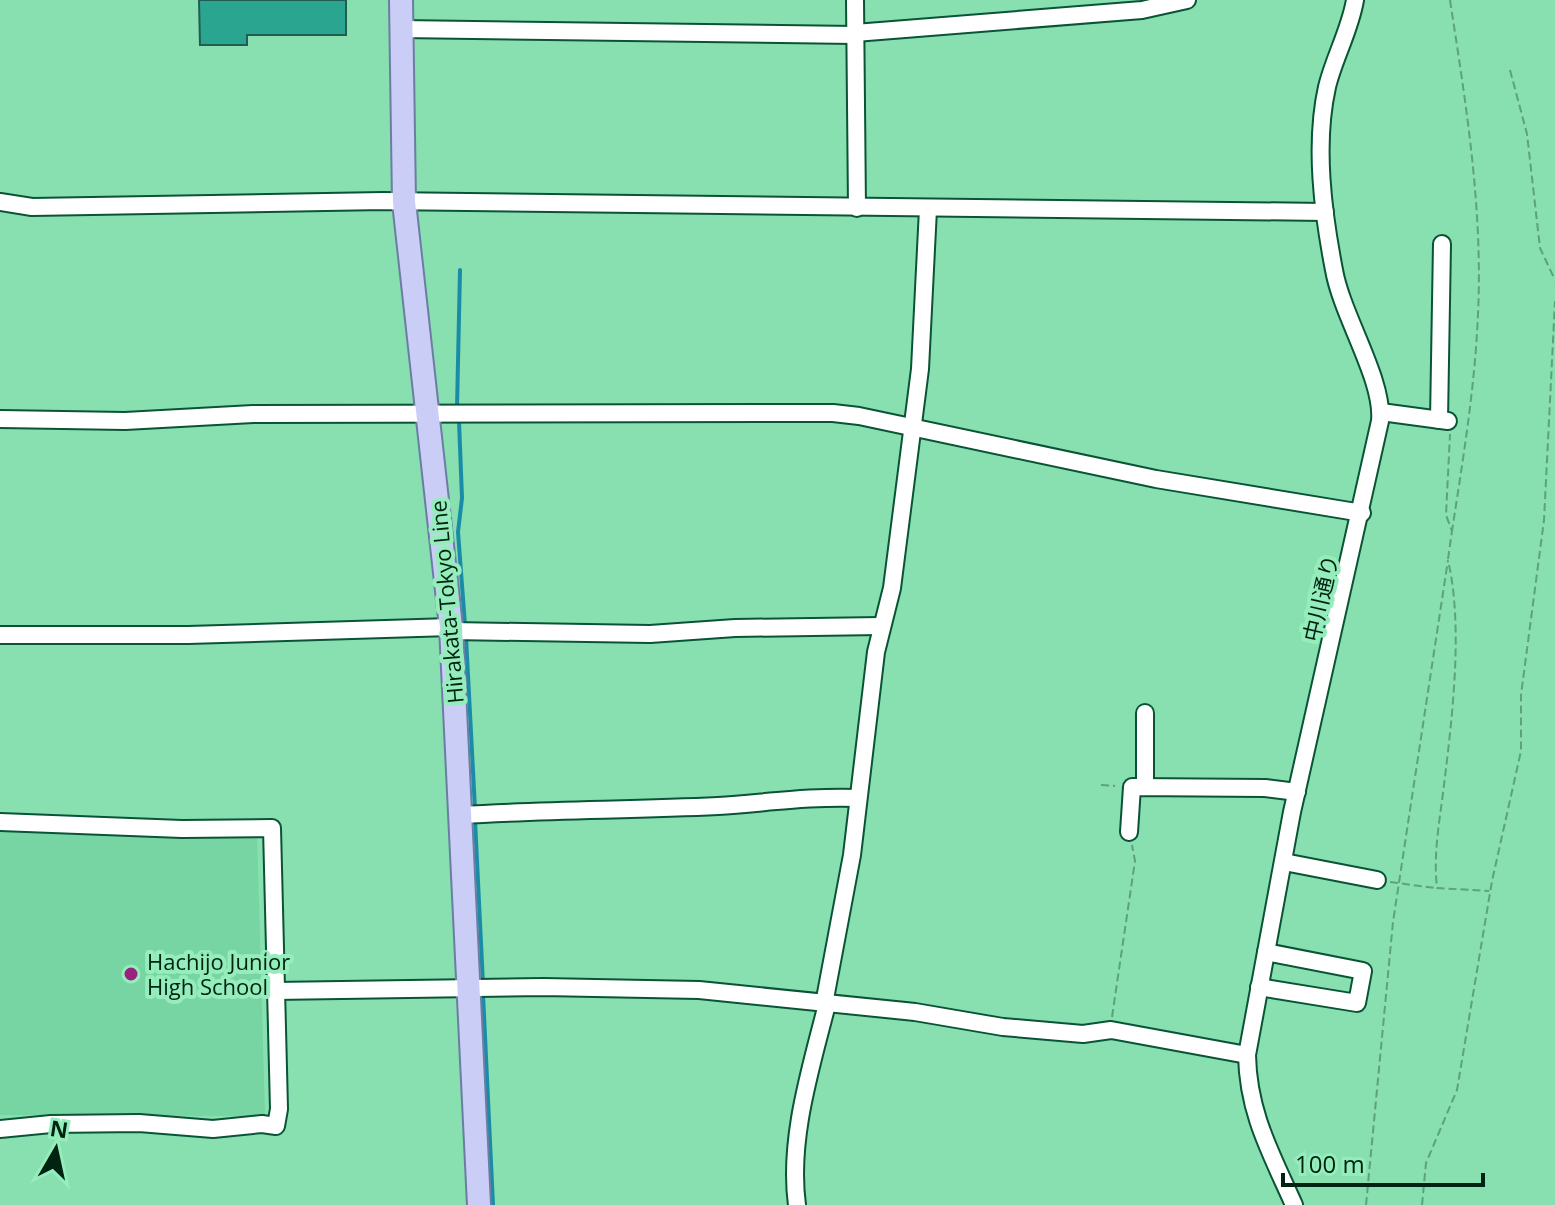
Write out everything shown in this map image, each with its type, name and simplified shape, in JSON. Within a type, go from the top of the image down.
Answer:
[{"type":"main road","name":"Hirakata-Tokyo Line","points":[[401,0],[404,202],[451,629],[479,1205]]},
{"type":"street","points":[[855,0],[857,208]]},
{"type":"street","points":[[401,29],[855,34],[1142,10],[1187,0]]},
{"type":"street","name":"中川通り","points":[[1294,1205],[1253,1114],[1247,1055],[1297,792],[1362,513],[1381,412],[1372,378],[1339,297],[1325,212],[1322,115],[1327,86],[1355,0]]},
{"type":"street","points":[[0,202],[32,207],[404,202],[1325,212]]},
{"type":"street","points":[[797,1205],[797,1146],[852,855],[881,626],[892,588],[913,427],[926,283],[928,209]]},
{"type":"street","points":[[1381,412],[1446,425],[1442,244]]},
{"type":"street","points":[[0,419],[125,421],[253,414],[833,413],[1156,479],[1362,513]]},
{"type":"street","points":[[0,635],[188,635],[451,629],[650,634],[735,628],[881,626]]},
{"type":"street","points":[[1145,713],[1145,786]]},
{"type":"street","points":[[1129,832],[1132,787],[1265,788],[1297,792]]},
{"type":"street","points":[[461,815],[599,807],[717,806],[813,797],[858,798]]},
{"type":"street","points":[[0,822],[182,829],[272,828],[279,1109],[276,1126],[262,1124],[213,1129],[139,1123],[51,1124],[0,1129]]},
{"type":"street","points":[[1284,862],[1384,881]]},
{"type":"street","points":[[1259,987],[1357,1003],[1363,971],[1266,952]]},
{"type":"street","points":[[274,991],[467,988],[699,990],[915,1012],[1003,1027],[1083,1034],[1111,1030],[1247,1055]]},
{"type":"path","points":[[1366,1205],[1398,884],[1471,407],[1479,297],[1478,234],[1469,122],[1450,0]]},
{"type":"path","points":[[1510,70],[1527,134],[1540,248],[1555,280]]},
{"type":"path","points":[[1422,1205],[1426,1163],[1457,1090],[1491,891],[1521,751],[1521,695],[1544,520],[1555,301]]},
{"type":"path","points":[[1446,425],[1446,515],[1452,531]]},
{"type":"path","points":[[1437,888],[1434,864],[1454,655],[1453,582],[1448,560]]},
{"type":"path","points":[[1111,1030],[1135,861],[1129,832]]},
{"type":"path","points":[[1384,881],[1491,891]]},
{"type":"shaded area","name":"Hachijo Junior High School","points":[[0,827],[257,834],[265,1116],[0,1115]]},
{"type":"building","points":[[199,0],[346,0],[346,35],[247,35],[247,45],[200,45]]},
{"type":"waterway","points":[[457,408],[460,270]]},
{"type":"waterway","points":[[459,421],[462,498],[458,532],[465,625]]},
{"type":"waterway","points":[[466,637],[475,809]]},
{"type":"waterway","points":[[475,820],[483,984]]},
{"type":"waterway","points":[[483,994],[493,1205]]},
{"type":"place","name":"Hachijo Junior High School","points":[[131,974]]}]
